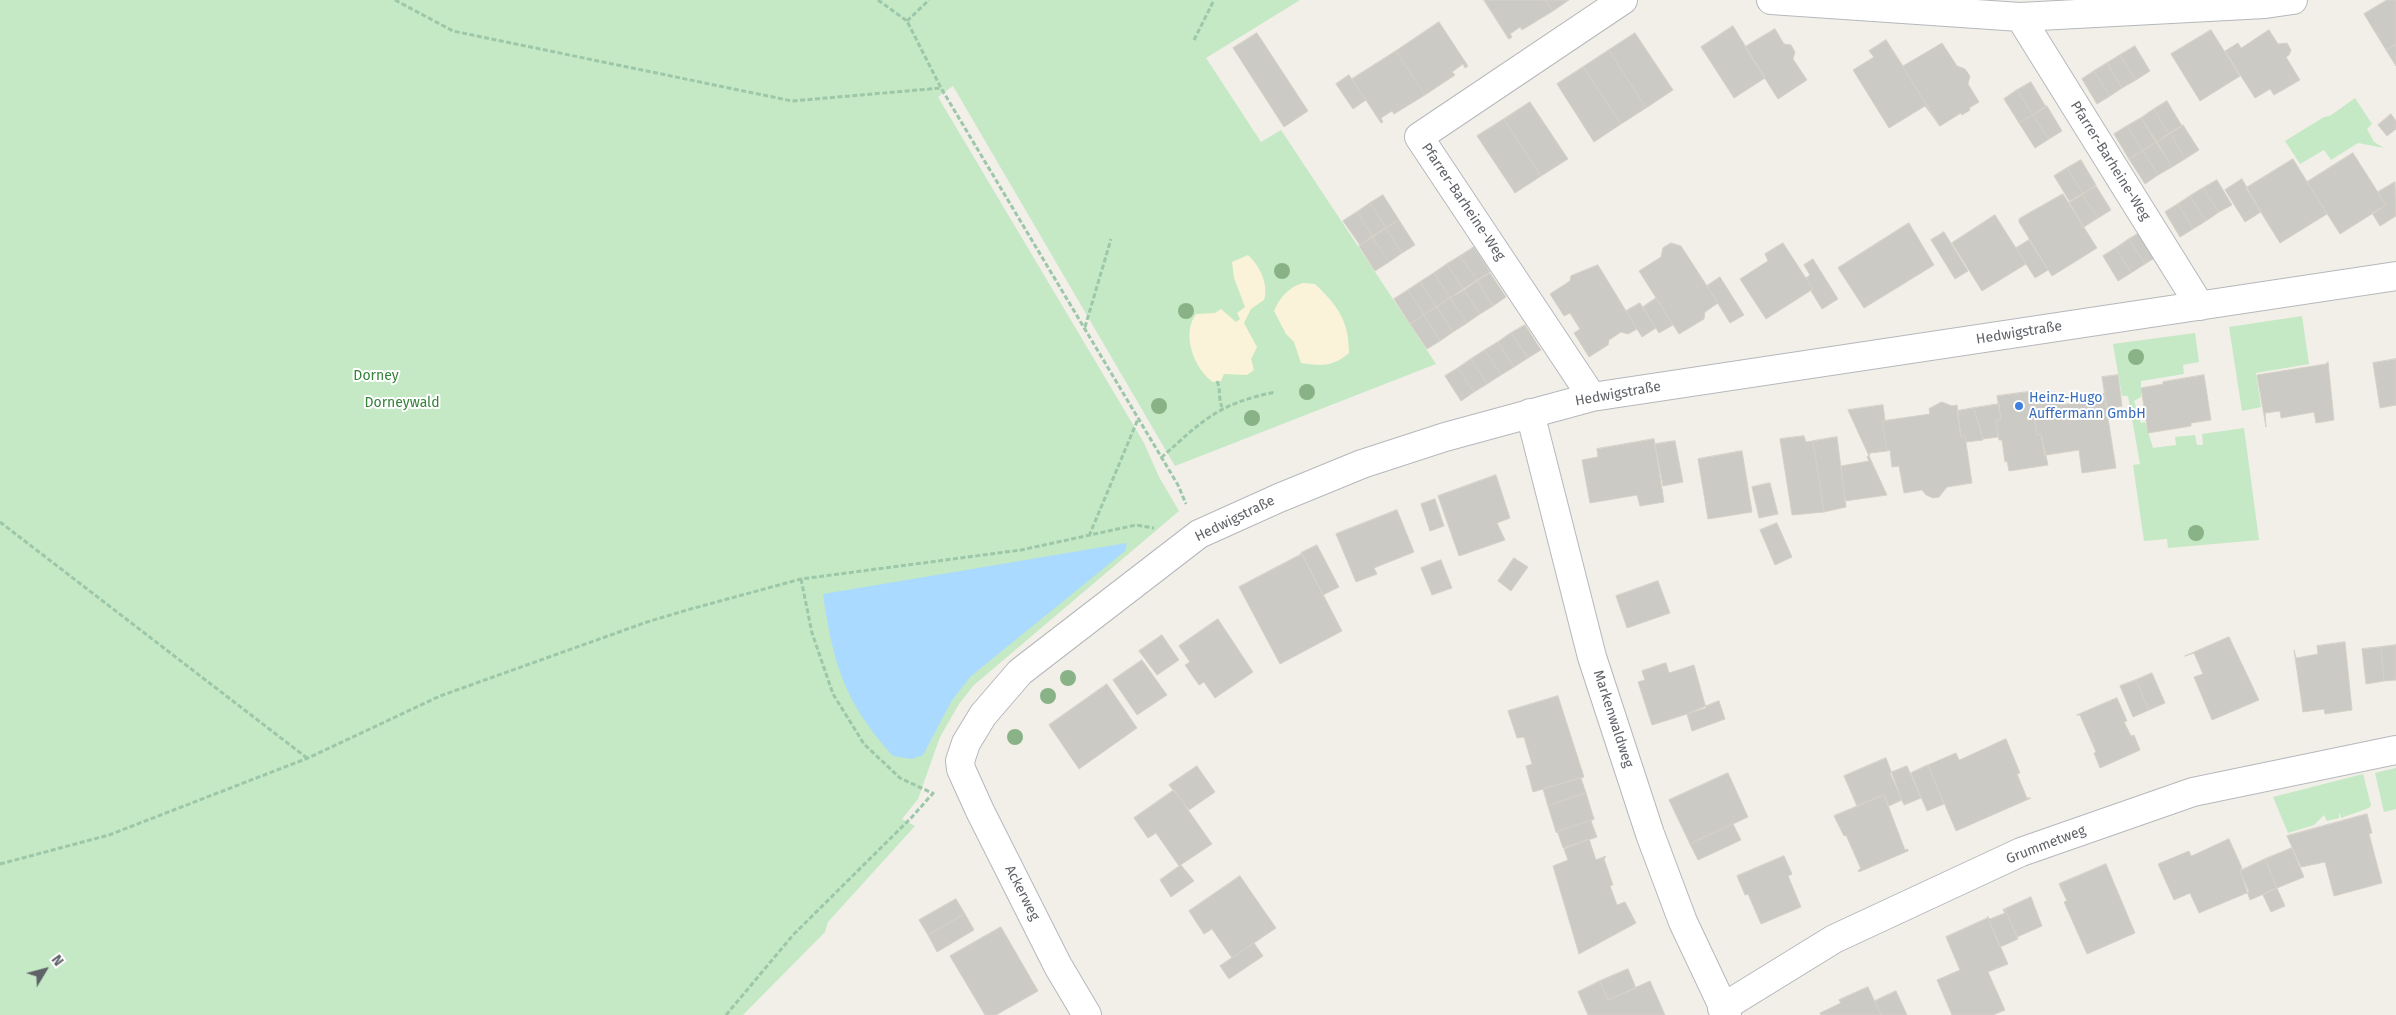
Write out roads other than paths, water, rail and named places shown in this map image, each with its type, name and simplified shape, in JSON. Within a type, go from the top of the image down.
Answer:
[{"type":"street","name":"Pfarrer-Barheine-Weg","points":[[1592,397],[1419,137],[1623,0]]},
{"type":"street","points":[[1771,0],[2020,17],[2293,0]]},
{"type":"street","name":"Pfarrer-Barheine-Weg","points":[[2020,17],[2200,306]]},
{"type":"street","name":"Hedwigstraße","points":[[961,769],[962,753],[972,733],[992,702],[1020,672],[1199,534],[1279,498],[1362,464],[1445,437],[1592,397],[2396,276]]},
{"type":"street","name":"Markenwaldweg","points":[[1530,413],[1595,666],[1650,834],[1679,913],[1725,1011]]},
{"type":"street","name":"Grummetweg","points":[[1725,1011],[1834,940],[2021,852],[2193,792],[2396,750]]},
{"type":"street","name":"Ackerweg","points":[[961,769],[1058,966],[1086,1015]]},
{"type":"water","points":[[1127,543],[1125,551],[971,676],[952,700],[923,755],[912,759],[893,756],[863,718],[852,700],[837,662],[831,642],[823,594]]},
{"type":"place","name":"Heinz-Hugo Auffermann GmbH","points":[[2019,406]]},
{"type":"park label","name":"Dorney","points":[[376,376]]},
{"type":"park label","name":"Dorneywald","points":[[402,403]]}]
